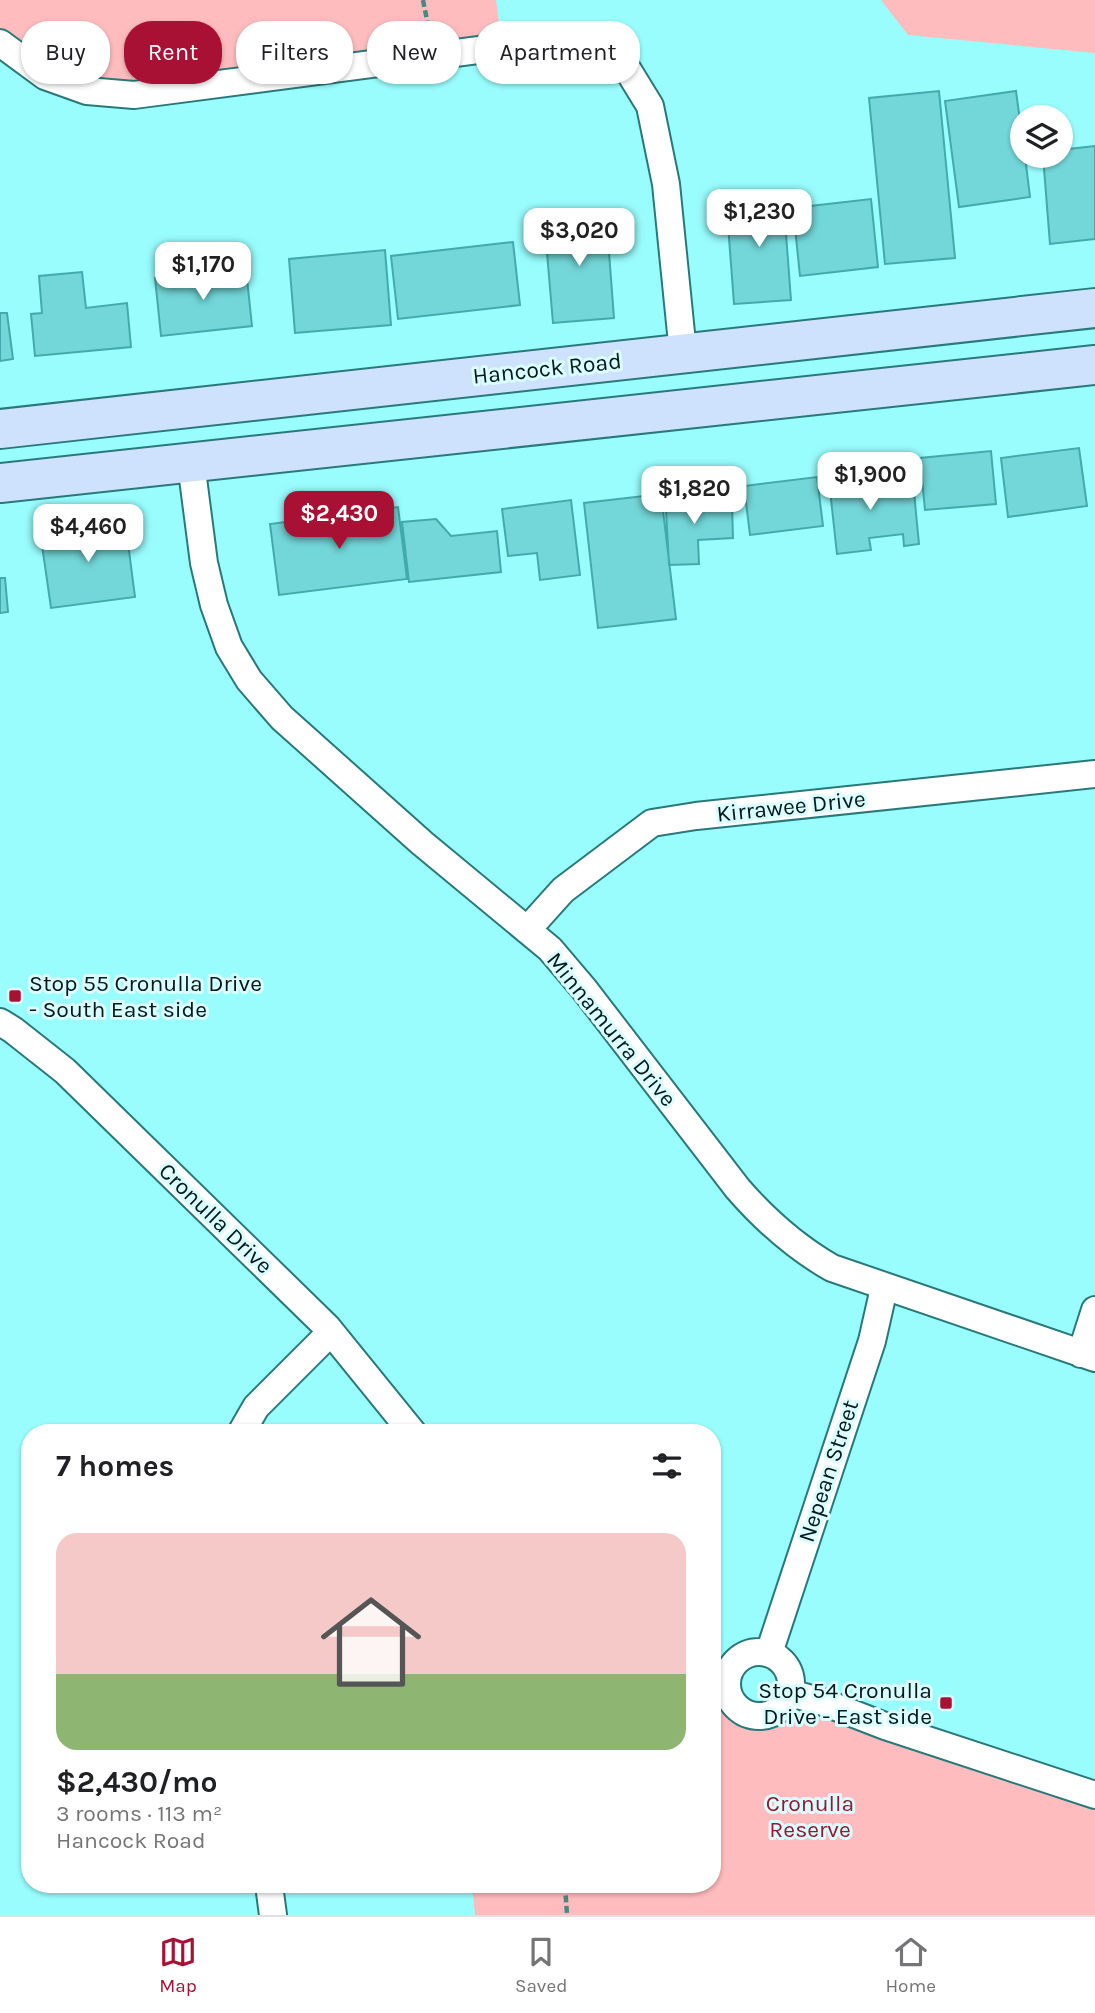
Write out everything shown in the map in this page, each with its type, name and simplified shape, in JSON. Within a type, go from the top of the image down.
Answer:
[{"type":"main road","name":"Hancock Road","points":[[0,429],[1095,308]]},
{"type":"main road","points":[[0,482],[1095,365]]},
{"type":"street","points":[[0,43],[45,76],[87,91],[134,95],[586,36],[615,49],[650,106],[666,184],[683,353]]},
{"type":"street","name":"Minnamurra Drive","points":[[191,463],[204,563],[214,605],[229,647],[249,680],[282,718],[422,843],[550,949],[760,1214],[804,1253],[832,1268],[1088,1356]]},
{"type":"street","name":"Kirrawee Drive","points":[[527,930],[563,890],[652,823],[696,816],[1095,774]]},
{"type":"street","name":"Cronulla Drive","points":[[0,1022],[65,1071],[331,1332],[406,1424]]},
{"type":"street","name":"Nepean Street","points":[[769,1653],[872,1340],[884,1288]]},
{"type":"street","points":[[1088,1356],[1095,1310]]},
{"type":"street","points":[[246,1424],[256,1407],[331,1332]]},
{"type":"street","points":[[721,1669],[752,1652],[769,1653],[783,1662],[791,1676],[790,1693],[782,1707],[767,1716],[750,1715],[735,1706],[721,1673]]},
{"type":"street","points":[[790,1693],[1095,1794]]},
{"type":"street","points":[[271,1893],[273,1915]]},
{"type":"path","points":[[565,1893],[566,1915]]},
{"type":"green space","points":[[0,0],[496,0],[499,21],[475,21],[475,39],[461,41],[461,21],[367,21],[367,53],[353,55],[353,21],[236,21],[236,70],[222,72],[222,21],[124,21],[124,82],[110,81],[110,21],[21,21],[21,44],[0,28]]},
{"type":"green space","points":[[881,0],[1095,0],[1095,53],[908,35]]},
{"type":"green space","name":"Cronulla Reserve","points":[[721,1704],[740,1722],[754,1727],[804,1718],[833,1721],[1095,1810],[1095,1915],[475,1915],[473,1893],[721,1893]]},
{"type":"building","points":[[939,91],[955,258],[885,264],[869,98]]},
{"type":"building","points":[[1016,91],[1018,105],[1010,105],[1010,168],[1026,168],[1030,197],[959,207],[945,101]]},
{"type":"building","points":[[1095,146],[1095,239],[1050,244],[1044,168],[1073,168],[1073,149]]},
{"type":"building","points":[[783,194],[791,300],[734,304],[726,198]]},
{"type":"building","points":[[871,199],[878,267],[800,276],[793,208]]},
{"type":"building","points":[[606,213],[614,318],[553,323],[544,218]]},
{"type":"building","points":[[513,242],[520,305],[398,319],[391,256]]},
{"type":"building","points":[[385,250],[391,325],[295,333],[289,259]]},
{"type":"building","points":[[246,269],[252,326],[161,336],[155,278]]},
{"type":"building","points":[[82,272],[86,308],[127,303],[131,347],[35,356],[31,314],[42,313],[39,276]]},
{"type":"building","points":[[0,313],[7,313],[13,359],[0,361]]},
{"type":"building","points":[[1079,448],[1087,506],[1008,517],[1001,458]]},
{"type":"building","points":[[991,451],[996,504],[925,510],[920,458]]},
{"type":"building","points":[[860,468],[862,487],[913,482],[919,544],[904,546],[903,534],[869,538],[871,550],[837,554],[828,472]]},
{"type":"building","points":[[817,477],[823,526],[750,535],[744,486]]},
{"type":"building","points":[[694,491],[699,506],[732,505],[733,538],[698,540],[699,564],[669,565],[665,492]]},
{"type":"building","points":[[661,494],[676,619],[598,628],[584,503]]},
{"type":"building","points":[[571,500],[580,575],[540,580],[537,553],[508,556],[502,509]]},
{"type":"building","points":[[398,507],[407,579],[279,595],[270,524]]},
{"type":"building","points":[[436,519],[451,536],[497,531],[501,572],[409,582],[402,522]]},
{"type":"building","points":[[125,520],[135,597],[51,608],[40,531]]},
{"type":"building","points":[[0,578],[5,578],[8,612],[0,613]]},
{"type":"place","name":"Stop 55 Cronulla Drive - South East side","points":[[15,996]]},
{"type":"place","name":"Stop 54 Cronulla Drive - East side","points":[[946,1703]]}]
